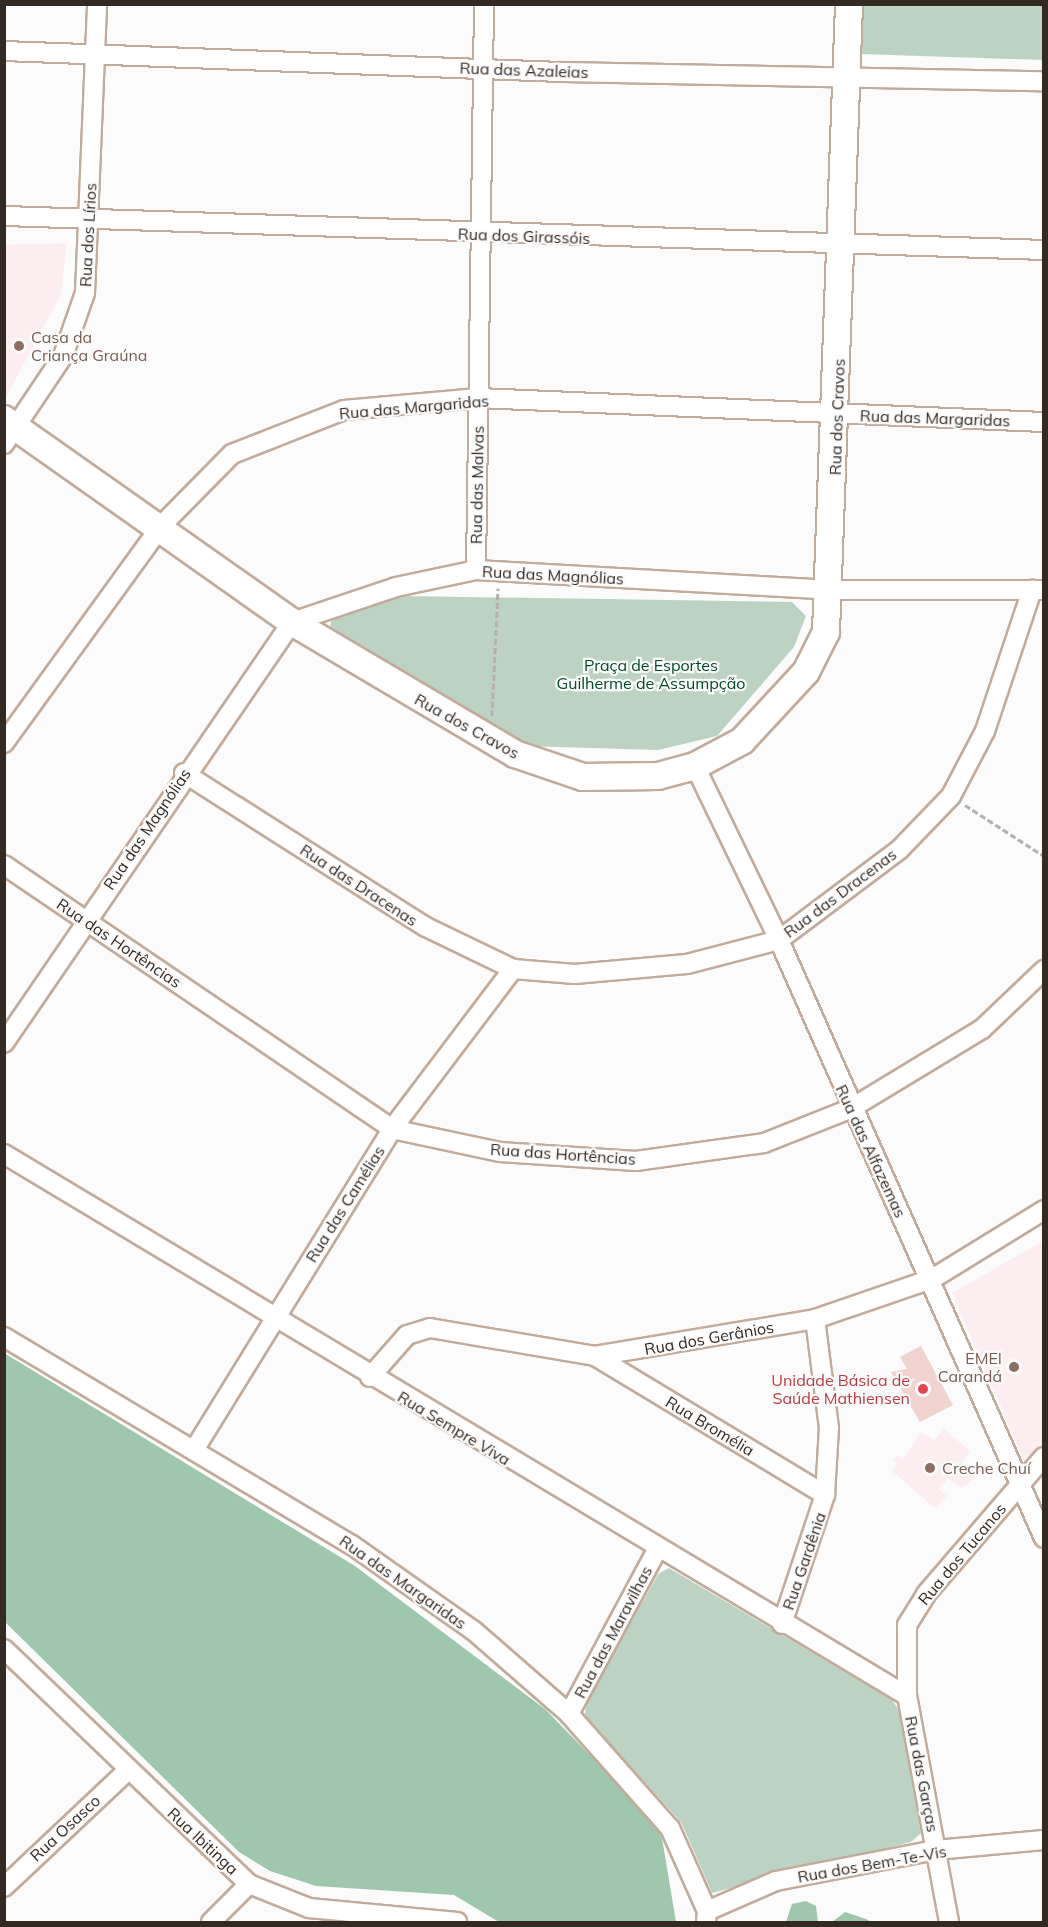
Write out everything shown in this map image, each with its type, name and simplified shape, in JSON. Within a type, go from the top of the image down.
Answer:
[{"type":"street","name":"Rua dos Lírios","points":[[8,430],[63,356],[85,293],[90,220],[97,4]]},
{"type":"street","name":"Rua das Malvas","points":[[476,570],[484,4]]},
{"type":"street","name":"Rua dos Cravos","points":[[8,430],[161,526],[292,622],[491,740],[583,777],[658,776],[695,766],[742,741],[806,672],[826,632],[831,590],[849,4]]},
{"type":"street","name":"Rua das Azaleias","points":[[4,51],[95,57],[483,68],[847,73],[1044,81]]},
{"type":"street","name":"Rua dos Girassóis","points":[[4,216],[481,235],[1044,250]]},
{"type":"street","name":"Rua das Margaridas","points":[[4,743],[161,526],[232,454],[288,429],[344,410],[478,398],[1044,422]]},
{"type":"street","name":"Rua das Magnólias","points":[[4,1043],[184,773],[292,622],[396,588],[476,570],[831,590],[1038,590]]},
{"type":"street","name":"Rua das Dracenas","points":[[184,773],[426,927],[513,969],[575,974],[687,964],[779,940],[899,850],[951,796],[985,731],[1038,590]]},
{"type":"street","name":"Rua das Alfazemas","points":[[695,766],[779,940],[850,1109],[932,1280],[1017,1488],[1044,1538]]},
{"type":"street","name":"Rua das Hortências","points":[[4,865],[392,1129],[500,1152],[636,1161],[764,1143],[850,1109],[982,1029],[1044,970]]},
{"type":"street","name":"Rua das Camélias","points":[[194,1450],[392,1129],[513,969]]},
{"type":"street","name":"Rua Sempre Viva","points":[[4,1154],[657,1550],[907,1696]]},
{"type":"street","name":"Rua dos Gerânios","points":[[370,1377],[407,1335],[430,1328],[595,1356],[814,1319],[932,1280],[1044,1210]]},
{"type":"street","name":"Rua Gardênia","points":[[782,1624],[825,1495],[829,1428],[814,1319]]},
{"type":"street","name":"Rua das Margaridas","points":[[4,1337],[352,1545],[474,1631],[569,1714],[670,1828],[706,1917]]},
{"type":"street","name":"Rua Bromélia","points":[[595,1356],[825,1495]]},
{"type":"street","name":"Rua dos Tucanos","points":[[907,1696],[907,1625],[926,1594],[1043,1458]]},
{"type":"street","name":"Rua das Maravilhas","points":[[569,1714],[657,1550]]},
{"type":"street","name":"Rua Ibitinga","points":[[4,1649],[127,1771],[249,1884],[309,1908],[453,1921]]},
{"type":"street","name":"Rua das Garças","points":[[907,1696],[949,1923]]},
{"type":"street","name":"Rua Osasco","points":[[4,1887],[127,1771]]},
{"type":"street","name":"Rua dos Bem-Te-Vis","points":[[706,1917],[776,1881],[936,1850],[1044,1840]]},
{"type":"street","points":[[211,1923],[249,1884]]},
{"type":"path","points":[[491,740],[499,571]]},
{"type":"path","points":[[951,796],[1044,856]]},
{"type":"shaded area","name":"Casa da Criança Graúna","points":[[67,243],[61,294],[5,399],[5,245]]},
{"type":"shaded area","name":"EMEI Carandá","points":[[1043,1241],[1043,1441],[1024,1460],[952,1293]]},
{"type":"shaded area","name":"Creche Chuí","points":[[944,1429],[970,1451],[962,1464],[977,1476],[962,1488],[948,1478],[939,1489],[947,1496],[935,1508],[892,1471],[897,1464],[893,1461],[898,1455],[903,1459],[921,1432],[934,1440]]},
{"type":"green space","points":[[862,5],[1043,5],[1043,60],[861,54]]},
{"type":"green space","name":"Praça de Esportes Guilherme de Assumpção","points":[[405,596],[792,602],[806,616],[794,647],[717,736],[658,750],[525,746],[330,630],[331,620]]},
{"type":"green space","points":[[4,1353],[355,1566],[545,1709],[653,1820],[662,1838],[676,1922],[499,1922],[454,1895],[316,1886],[270,1871],[239,1852],[5,1622]]},
{"type":"green space","points":[[669,1568],[892,1700],[899,1710],[921,1833],[911,1842],[712,1893],[681,1822],[585,1716],[586,1703],[658,1574]]},
{"type":"green space","points":[[806,1901],[816,1906],[818,1922],[786,1922],[792,1904]]},
{"type":"green space","points":[[845,1912],[866,1919],[871,1922],[832,1922]]},
{"type":"building","name":"Unidade Básica de Saúde Mathiensen","points":[[921,1346],[953,1405],[920,1422],[891,1372],[907,1369],[900,1357]]},
{"type":"place","name":"Casa da Criança Graúna","points":[[19,346]]},
{"type":"place","name":"EMEI Carandá","points":[[1014,1367]]},
{"type":"place","name":"Unidade Básica de Saúde Mathiensen","points":[[923,1389]]},
{"type":"place","name":"Creche Chuí","points":[[930,1468]]}]
